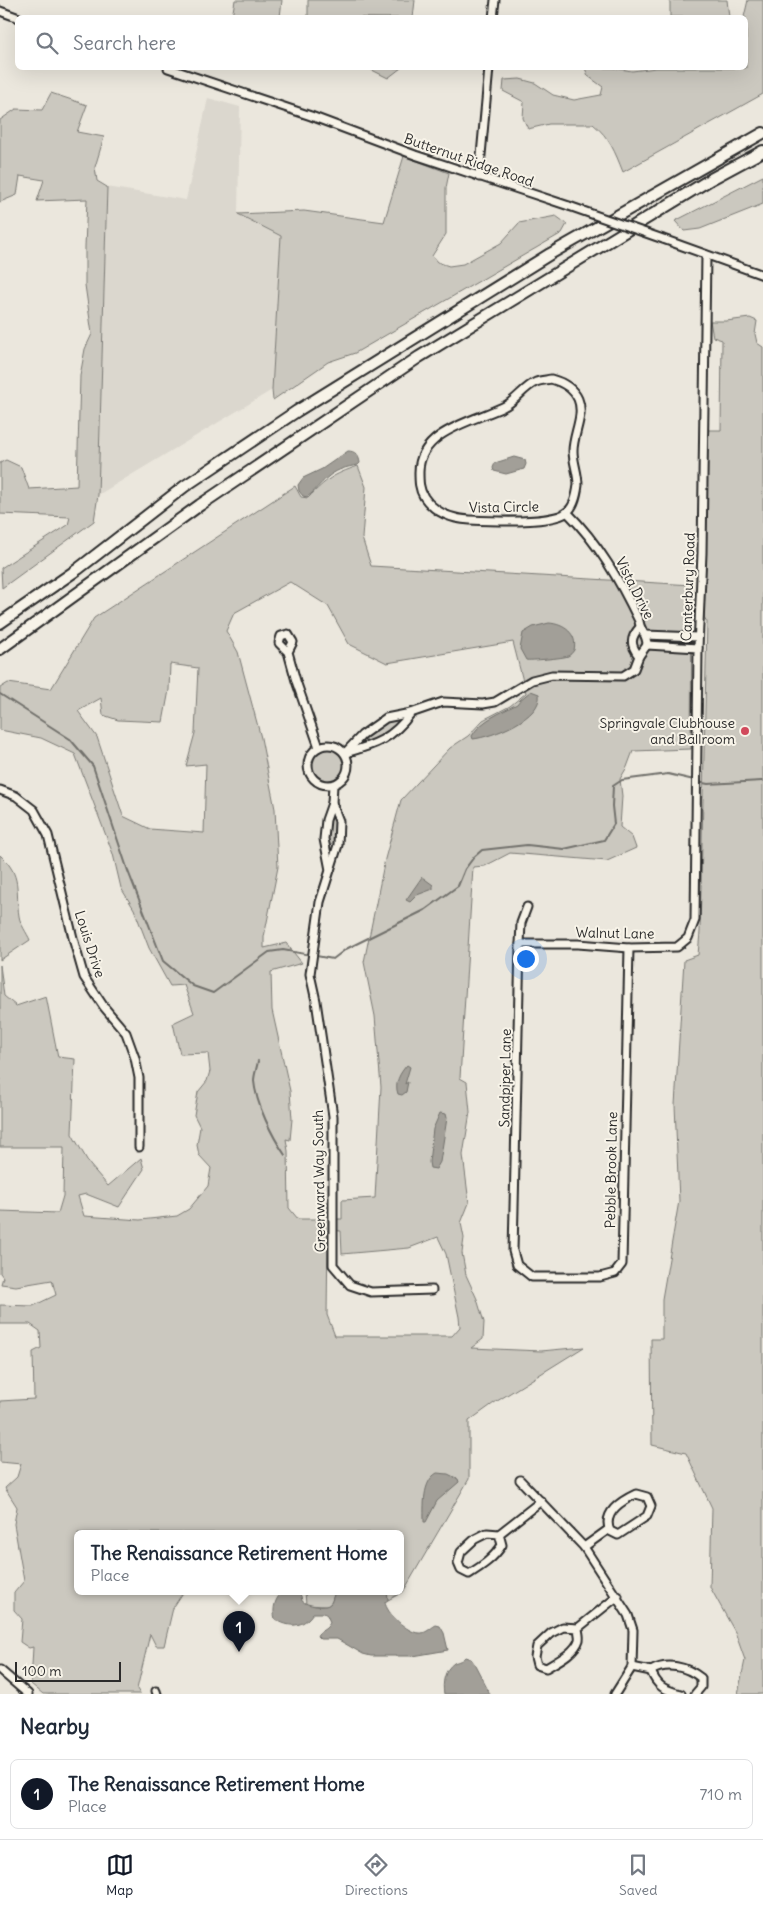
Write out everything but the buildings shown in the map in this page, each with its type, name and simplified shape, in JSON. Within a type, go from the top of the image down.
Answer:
[{"type":"highway","points":[[0,623],[78,569],[185,486],[297,411],[550,254],[763,133]]},
{"type":"highway","points":[[0,649],[200,505],[419,357],[711,179],[763,151]]},
{"type":"street","points":[[493,15],[495,0]]},
{"type":"street","points":[[0,11],[15,17]]},
{"type":"street","name":"Butternut Ridge Road","points":[[174,70],[311,116],[415,155],[569,206],[763,275]]},
{"type":"street","points":[[479,177],[489,70]]},
{"type":"street","name":"Canterbury Road","points":[[695,920],[698,793],[698,637],[702,553],[706,255]]},
{"type":"street","name":"Vista Circle","points":[[551,379],[562,382],[571,389],[578,400],[580,418],[574,436],[573,452],[578,484],[575,500],[567,512],[553,518],[496,521],[459,520],[439,513],[428,502],[420,487],[419,466],[425,448],[436,437],[506,406],[536,382],[551,379]]},
{"type":"street","name":"Vista Drive","points":[[567,512],[601,550],[630,602],[640,627],[646,634],[698,637]]},
{"type":"street","points":[[639,656],[634,649],[632,641],[633,635],[640,627]]},
{"type":"street","points":[[345,753],[362,735],[386,718],[411,713],[443,702],[483,704],[495,702],[532,680],[552,675],[623,676],[634,669],[639,656],[647,646],[646,634]]},
{"type":"street","points":[[647,646],[698,648]]},
{"type":"street","points":[[288,652],[319,747]]},
{"type":"street","points":[[345,753],[368,747],[385,739],[400,728],[411,713]]},
{"type":"street","points":[[333,746],[345,753],[349,766],[344,778],[334,785],[320,784],[314,780],[308,769],[310,756],[319,747],[333,746]]},
{"type":"street","name":"Greenward Way South","points":[[330,871],[324,839],[334,785]]},
{"type":"street","name":"Louis Drive","points":[[0,790],[16,796],[34,810],[48,835],[84,977],[104,1008],[126,1033],[135,1058],[139,1078],[139,1147]]},
{"type":"street","name":"Greenward Way South","points":[[332,803],[339,821],[338,845],[320,902],[310,974],[319,1018],[333,1116],[333,1265],[350,1285],[371,1292],[432,1290]]},
{"type":"street","name":"Sandpiper Lane","points":[[513,1251],[520,944],[522,923],[527,907]]},
{"type":"street","name":"Walnut Lane","points":[[520,944],[578,944],[628,948],[677,946],[688,938],[695,920]]},
{"type":"street","name":"Pebble Brook Lane","points":[[513,1251],[517,1265],[532,1277],[600,1277],[615,1273],[622,1264],[628,948]]},
{"type":"street","points":[[520,1480],[584,1547],[618,1596],[628,1615],[633,1630],[632,1667],[615,1694]]},
{"type":"street","points":[[636,1494],[648,1498],[651,1506],[647,1516],[618,1535],[609,1529],[607,1524],[610,1513],[624,1500],[636,1494]]},
{"type":"street","points":[[499,1534],[502,1545],[497,1554],[482,1567],[469,1574],[461,1570],[458,1563],[461,1552],[474,1539],[487,1533],[499,1534],[541,1501]]},
{"type":"street","points":[[584,1547],[609,1529]]},
{"type":"street","points":[[578,1628],[579,1640],[573,1648],[558,1661],[546,1668],[537,1665],[534,1657],[537,1646],[551,1633],[563,1627],[578,1628],[618,1596]]},
{"type":"street","points":[[632,1667],[651,1672],[660,1666],[692,1671],[701,1678],[701,1687],[695,1694]]},
{"type":"street","points":[[0,1670],[28,1694]]},
{"type":"street","points":[[651,1672],[655,1682],[663,1689],[680,1694]]},
{"type":"shaded area","points":[[235,0],[282,0],[280,15],[232,15]]},
{"type":"shaded area","points":[[308,0],[415,0],[413,15],[308,15]]},
{"type":"shaded area","points":[[670,0],[727,0],[729,15],[670,15]]},
{"type":"shaded area","points":[[748,0],[763,0],[763,94],[623,172],[608,140],[593,124],[549,124],[528,129],[523,118],[524,102],[503,91],[504,80],[520,79],[535,83],[553,95],[574,100],[601,95],[603,87],[588,76],[586,70],[748,70],[748,15],[744,15]]},
{"type":"shaded area","points":[[372,70],[398,70],[388,78]]},
{"type":"shaded area","points":[[51,93],[87,105],[77,132],[104,137],[95,167],[97,181],[107,187],[98,495],[94,521],[2,588],[1,568],[68,525],[70,517],[0,514],[0,463],[6,460],[21,467],[29,489],[77,486],[80,376],[85,349],[92,334],[85,285],[87,199],[37,201],[44,180],[20,176],[17,195],[0,202],[0,120],[16,109],[42,110]]},
{"type":"shaded area","points":[[208,98],[240,107],[238,214],[281,236],[272,390],[98,495],[107,187],[186,200]]},
{"type":"shaded area","points":[[404,156],[449,173],[446,188],[446,234],[432,256],[437,262],[449,266],[463,264],[501,243],[519,223],[556,216],[567,224],[562,233],[355,353],[328,362],[273,400],[281,236],[238,214],[304,211],[384,222]]},
{"type":"shaded area","points":[[763,176],[763,204],[700,229],[684,231],[675,221]]},
{"type":"shaded area","points":[[750,318],[757,321],[755,334],[757,343],[763,347],[763,1694],[738,1694],[745,1660],[735,1632],[710,1587],[712,1508],[686,1453],[652,1445],[651,1339],[662,1339],[662,1299],[679,1201],[675,1105],[684,960],[698,955],[700,932],[707,622],[704,617],[708,430],[721,430],[722,340],[713,337],[710,321]]},
{"type":"shaded area","points":[[348,451],[358,456],[360,463],[358,465],[337,471],[307,497],[303,496],[299,491],[298,485],[303,478],[322,469]]},
{"type":"shaded area","points":[[514,457],[525,460],[524,469],[506,474],[494,471],[495,463]]},
{"type":"shaded area","points":[[358,466],[366,487],[362,538],[371,566],[692,585],[691,749],[633,751],[620,779],[622,796],[620,827],[632,837],[636,848],[607,861],[510,853],[485,866],[473,867],[460,1078],[467,1082],[470,1112],[463,1155],[469,1203],[461,1223],[464,1238],[462,1253],[466,1275],[477,1299],[484,1322],[483,1339],[471,1348],[541,1351],[584,1347],[494,1403],[469,1421],[469,1479],[404,1590],[404,1530],[74,1530],[74,1595],[181,1595],[173,1608],[164,1646],[156,1646],[150,1634],[137,1689],[140,1694],[43,1694],[31,1684],[33,1647],[29,1648],[20,1642],[22,1619],[14,1610],[14,1593],[24,1581],[14,1524],[17,1507],[5,1488],[17,1477],[21,1464],[0,1462],[0,1401],[34,1399],[33,1352],[41,1348],[40,1331],[30,1324],[0,1324],[0,1305],[33,1306],[56,1295],[52,1280],[16,1286],[1,1284],[3,1277],[0,1273],[0,1211],[58,1213],[63,1196],[64,1147],[0,1147],[0,965],[4,996],[16,1006],[46,996],[58,1057],[75,1059],[72,1134],[90,1165],[108,1186],[141,1158],[144,1169],[119,1207],[86,1194],[78,1196],[84,1216],[140,1220],[177,1216],[189,1209],[208,1186],[211,1168],[199,1155],[197,1145],[200,1127],[194,1115],[198,1092],[207,1081],[210,1071],[208,1053],[180,1054],[173,1023],[194,1013],[184,985],[170,986],[149,948],[134,909],[121,888],[113,854],[75,754],[41,738],[0,730],[0,688],[8,683],[51,689],[94,618],[295,486],[301,497],[308,498],[320,486],[336,475]],"holes":[[[290,582],[328,606],[349,644],[387,663],[513,642],[526,693],[510,706],[483,720],[468,736],[450,748],[401,800],[385,859],[364,962],[375,1016],[381,1087],[375,1198],[342,1200],[342,1219],[298,1219],[289,1208],[286,1139],[290,1140],[292,1119],[290,1091],[272,1010],[271,972],[302,963],[286,943],[264,948],[264,937],[278,867],[275,809],[261,738],[238,652],[226,631],[234,613]],[[170,664],[198,668],[195,733],[186,766],[206,764],[204,833],[150,829],[123,816],[97,737],[78,711],[101,698],[103,715],[118,720],[163,722],[169,690]],[[328,1230],[341,1231],[342,1254],[409,1248],[438,1237],[446,1254],[460,1327],[452,1336],[335,1336],[327,1315]]]},
{"type":"shaded area","points":[[549,623],[560,625],[569,631],[574,639],[574,650],[565,657],[526,660],[520,649],[523,633],[533,627]]},
{"type":"shaded area","points":[[531,691],[539,694],[538,703],[525,718],[503,730],[473,739],[472,736],[476,730],[492,717],[517,704]]},
{"type":"shaded area","points":[[402,717],[402,720],[390,732],[370,744],[365,741],[366,735],[386,722]]},
{"type":"shaded area","points":[[328,748],[334,749],[339,753],[343,758],[343,770],[339,775],[334,779],[328,780],[322,779],[317,775],[313,770],[312,764],[313,758],[317,753],[322,749]]},
{"type":"shaded area","points":[[331,811],[336,822],[335,843],[329,846],[327,844],[327,829]]},
{"type":"shaded area","points":[[0,855],[15,877],[20,919],[30,940],[0,960]]},
{"type":"shaded area","points":[[422,877],[433,885],[433,889],[417,895],[410,902],[406,900]]},
{"type":"shaded area","points":[[407,1065],[410,1067],[405,1084],[408,1082],[406,1092],[402,1095],[398,1094],[397,1082]]},
{"type":"shaded area","points":[[440,1113],[446,1114],[447,1118],[440,1162],[436,1169],[430,1168],[429,1162],[433,1129]]},
{"type":"shaded area","points":[[437,1473],[448,1474],[458,1479],[459,1482],[437,1501],[426,1522],[424,1522],[426,1488],[432,1477]]},
{"type":"shaded area","points":[[300,1595],[304,1603],[325,1606],[331,1603],[334,1595],[387,1595],[388,1600],[385,1602],[386,1606],[398,1622],[409,1630],[419,1633],[426,1632],[436,1625],[440,1626],[444,1633],[448,1650],[413,1656],[371,1656],[363,1654],[337,1639],[320,1639],[317,1636],[330,1622],[324,1613],[313,1613],[305,1622],[296,1625],[285,1624],[275,1619],[274,1611],[278,1596]]},
{"type":"shaded area","points":[[305,1595],[334,1595],[331,1603],[327,1606],[306,1605]]},
{"type":"shaded area","points":[[387,1595],[397,1595],[388,1600]]},
{"type":"shaded area","points":[[465,1657],[471,1659],[474,1663],[490,1694],[444,1694],[443,1686],[448,1669]]},
{"type":"waterway","points":[[0,694],[70,739],[93,766],[128,871],[163,961],[193,986],[213,993],[269,952],[283,950],[333,959],[346,949],[425,910],[458,886],[465,869],[482,850],[527,845],[564,849],[604,840],[614,824],[612,806],[613,786],[622,780],[668,774],[694,780]]},
{"type":"waterway","points":[[698,782],[708,784],[762,781]]},
{"type":"waterway","points":[[258,1061],[254,1076],[255,1090],[261,1110],[285,1155]]},
{"type":"place","name":"Springvale Clubhouse and Ballroom","points":[[745,731]]},
{"type":"place","name":"The Renaissance Retirement Home","points":[[239,1652]]}]
